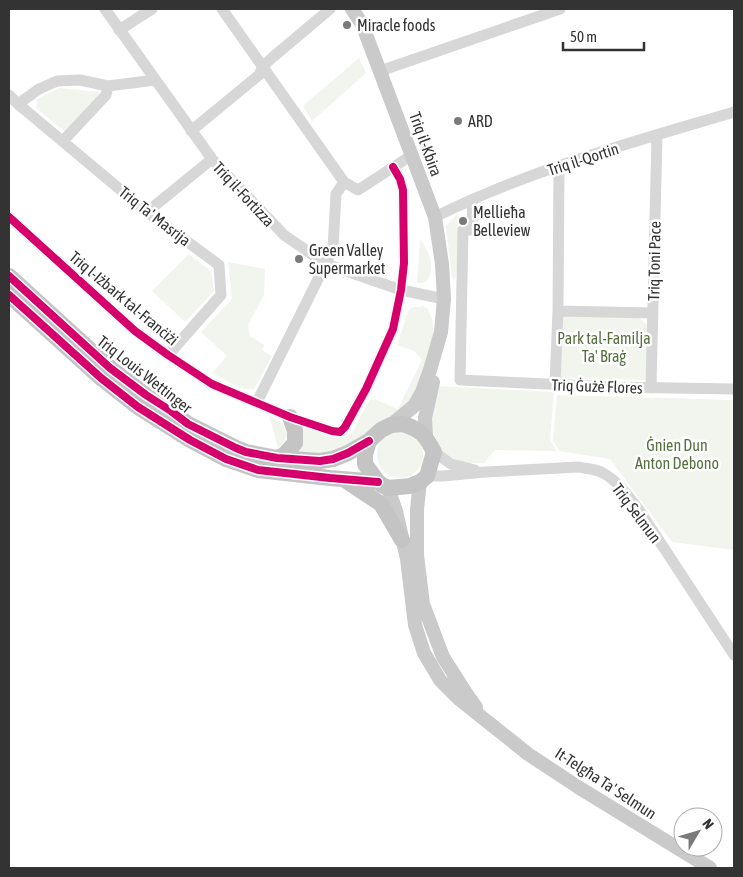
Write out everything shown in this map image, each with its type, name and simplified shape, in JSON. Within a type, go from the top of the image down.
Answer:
[{"type":"highway","name":"Triq Louis Wettinger","points":[[9,276],[110,368],[146,395],[188,424],[246,452],[277,458],[320,461],[333,459],[348,453],[369,441]]},
{"type":"highway","name":"Triq Louis Wettinger","points":[[9,295],[101,378],[138,407],[190,440],[226,459],[258,470],[383,485]]},
{"type":"highway","points":[[277,458],[284,456],[295,443],[295,431],[290,417]]},
{"type":"highway","points":[[403,424],[415,428],[426,436],[434,452],[424,479],[410,486],[383,485],[365,464],[365,455],[369,441],[381,430],[391,425],[403,424]]},
{"type":"highway","points":[[343,479],[381,504],[402,540]]},
{"type":"main road","name":"Triq il-Kbira","points":[[352,9],[362,24],[435,218],[442,264],[444,299],[441,332],[422,392],[414,406],[391,425]]},
{"type":"main road","name":"Triq il-Kbira","points":[[426,436],[425,418],[448,314],[444,299]]},
{"type":"main road","name":"It-Telgħa Ta' Selmun","points":[[424,479],[417,509],[417,555],[423,604],[443,657],[487,721]]},
{"type":"main road","name":"It-Telgħa Ta' Selmun","points":[[383,485],[396,511],[407,559],[416,625],[424,653],[440,680],[459,699],[528,754],[710,868]]},
{"type":"street","name":"Triq il-Fortizza","points":[[105,9],[212,159],[284,235],[326,264],[401,290],[444,299]]},
{"type":"street","points":[[119,30],[152,9]]},
{"type":"street","points":[[222,9],[344,182],[358,190],[412,155]]},
{"type":"street","points":[[192,131],[259,75],[263,66],[330,9]]},
{"type":"street","points":[[520,9],[525,20]]},
{"type":"street","points":[[380,71],[560,9]]},
{"type":"street","points":[[18,104],[39,89],[57,81],[80,80],[108,86],[155,80]]},
{"type":"street","points":[[63,141],[106,95],[108,86]]},
{"type":"street","name":"Triq Ta' Masrija","points":[[9,95],[147,212],[219,266],[221,295],[168,355]]},
{"type":"street","name":"Triq il-Qortin","points":[[435,218],[472,200],[559,166],[734,112]]},
{"type":"street","name":"Triq Toni Pace","points":[[651,388],[657,135]]},
{"type":"street","points":[[147,212],[212,159]]},
{"type":"street","points":[[556,384],[559,166]]},
{"type":"street","points":[[393,167],[404,190],[404,263],[401,290]]},
{"type":"street","points":[[257,402],[333,249],[336,194],[344,182]]},
{"type":"street","name":"Triq Ġużè Flores","points":[[472,200],[473,230],[463,230],[460,380],[651,388],[734,389]]},
{"type":"street","name":"Triq l-Iżbark tal-Franċiżi","points":[[9,217],[135,331],[168,355],[212,384],[290,417],[332,431],[340,432],[345,428],[366,388],[392,329],[401,290]]},
{"type":"street","points":[[558,311],[653,313]]},
{"type":"street","name":"Triq Selmun","points":[[434,452],[451,464],[485,472]]},
{"type":"street","name":"Triq Selmun","points":[[424,479],[485,472],[579,467],[602,473],[613,480],[639,510],[734,655]]},
{"type":"green space","points":[[359,58],[366,73],[312,121],[303,106]]},
{"type":"green space","points":[[59,88],[99,92],[94,105],[68,134],[36,108],[37,99]]},
{"type":"green space","points":[[458,213],[458,268],[454,281],[446,226]]},
{"type":"green space","points":[[420,239],[429,256],[431,267],[428,279],[425,282],[417,283]]},
{"type":"green space","points":[[189,254],[211,271],[214,291],[185,322],[152,291]]},
{"type":"green space","points":[[228,262],[265,269],[264,295],[248,325],[250,336],[264,345],[262,350],[272,356],[254,389],[239,387],[212,373],[227,356],[201,332],[232,299]]},
{"type":"green space","points":[[422,305],[428,309],[433,322],[433,334],[430,355],[412,402],[344,448],[327,454],[296,453],[302,426],[323,435],[338,438],[344,437],[355,428],[370,400],[377,400],[398,409],[422,360],[414,351],[397,345],[409,310],[413,307],[421,307]]},
{"type":"green space","name":"Park tal-Familja Ta' Braġ","points":[[561,315],[639,317],[648,326],[647,380],[560,378]]},
{"type":"green space","points":[[436,386],[554,392],[550,440],[557,451],[495,450],[484,463],[461,463],[441,451],[430,425]]},
{"type":"green space","name":"Ġnien Dun Anton Debono","points":[[557,395],[734,400],[734,550],[672,542],[610,459],[559,451],[553,440]]},
{"type":"green space","points":[[269,415],[282,423],[287,435],[284,442],[278,448]]},
{"type":"green space","points":[[400,432],[413,436],[419,442],[423,455],[419,468],[413,474],[400,478],[387,474],[381,468],[377,455],[381,442],[387,436]]},
{"type":"cycle path","points":[[9,217],[135,331],[212,384],[290,417],[340,432],[345,427],[366,389],[393,329],[401,290],[404,263],[403,190],[400,179],[393,167]]},
{"type":"cycle path","points":[[9,276],[110,368],[188,424],[236,448],[246,452],[277,458],[320,461],[333,459],[348,453],[369,441]]},
{"type":"cycle path","points":[[9,295],[101,378],[138,407],[190,440],[226,459],[258,470],[378,482]]},
{"type":"place","name":"Miracle foods","points":[[347,25]]},
{"type":"place","name":"ARD","points":[[458,121]]},
{"type":"place","name":"Mellieħa Belleview","points":[[463,221]]},
{"type":"place","name":"Green Valley Supermarket","points":[[299,259]]}]
